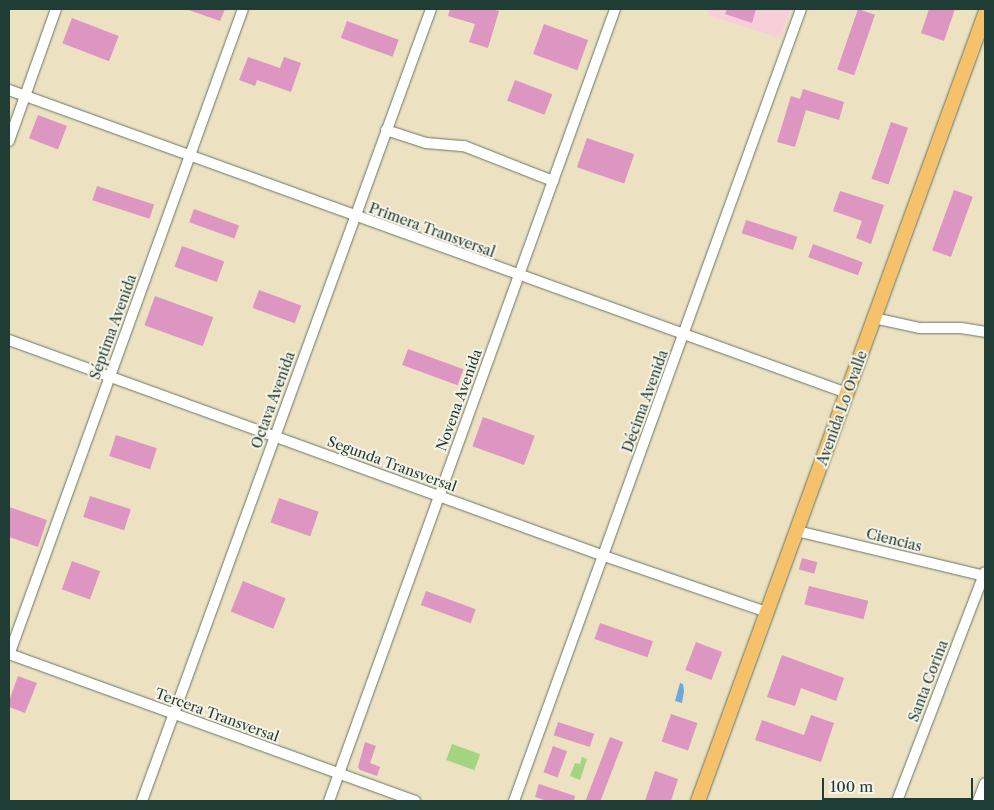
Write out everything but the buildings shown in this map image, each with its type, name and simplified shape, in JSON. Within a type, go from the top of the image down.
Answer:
[{"type":"main road","name":"Avenida Lo Ovalle","points":[[698,801],[985,14]]},
{"type":"street","points":[[9,140],[56,9]]},
{"type":"street","name":"Séptima Avenida","points":[[9,654],[243,9]]},
{"type":"street","name":"Octava Avenida","points":[[142,801],[431,9]]},
{"type":"street","name":"Novena Avenida","points":[[329,801],[615,9]]},
{"type":"street","name":"Décima Avenida","points":[[514,801],[801,9]]},
{"type":"street","name":"Primera Transversal","points":[[9,90],[189,157],[847,393]]},
{"type":"street","points":[[386,130],[426,143],[464,146],[553,181]]},
{"type":"street","points":[[874,318],[919,328],[961,328],[985,332]]},
{"type":"street","name":"Segunda Transversal","points":[[9,340],[604,556],[767,612]]},
{"type":"street","name":"Ciencias","points":[[797,531],[985,575]]},
{"type":"street","name":"Santa Corina","points":[[897,801],[985,575]]},
{"type":"street","name":"Tercera Transversal","points":[[9,654],[415,801]]},
{"type":"street","points":[[978,801],[985,783]]},
{"type":"shaded area","points":[[709,9],[791,9],[780,38],[707,15]]},
{"type":"green space","points":[[452,744],[480,754],[474,770],[446,760]]},
{"type":"green space","points":[[582,757],[587,759],[580,780],[570,776],[575,763],[580,764]]},
{"type":"water","points":[[680,683],[683,684],[684,691],[682,703],[675,701]]}]
